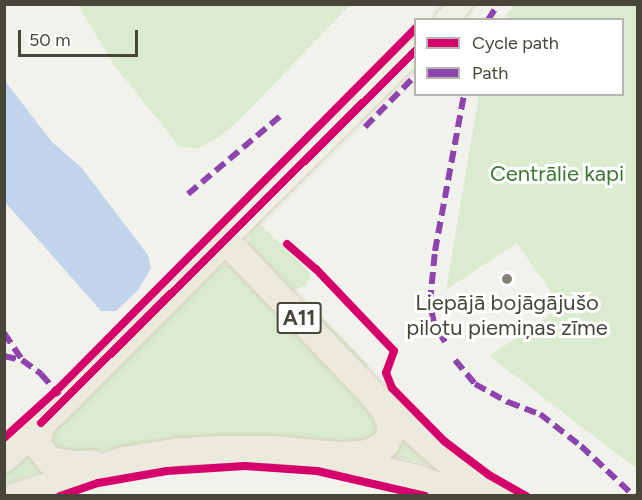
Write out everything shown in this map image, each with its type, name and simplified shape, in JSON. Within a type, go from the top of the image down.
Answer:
[{"type":"highway","name":"A11","points":[[225,240],[373,395],[452,465],[496,495]]},
{"type":"highway","points":[[4,458],[225,240]]},
{"type":"highway","points":[[41,423],[37,439],[39,447],[49,460],[75,464],[123,460],[179,451],[219,449],[274,449],[338,455],[367,453],[385,444],[391,430],[386,412],[373,395]]},
{"type":"highway","points":[[338,455],[351,462],[420,479],[464,495]]},
{"type":"highway","points":[[16,495],[123,460]]},
{"type":"main road","points":[[448,18],[460,4]]},
{"type":"main road","points":[[225,240],[414,52]]},
{"type":"green space","points":[[78,5],[350,5],[240,119],[219,137],[197,149],[179,146],[116,68]]},
{"type":"green space","name":"Centrālie kapi","points":[[514,5],[637,5],[637,469],[489,356],[550,315],[544,305],[555,298],[517,243],[446,290],[479,96],[624,96],[624,18],[505,18]]},
{"type":"green space","points":[[258,222],[311,274],[306,286],[291,290],[249,247],[249,231]]},
{"type":"green space","points":[[230,265],[238,269],[368,408],[376,425],[375,436],[370,441],[59,452],[51,444],[50,431],[213,267]]},
{"type":"green space","points":[[309,304],[368,365],[365,369],[303,306]]},
{"type":"green space","points":[[397,432],[424,459],[426,463],[386,455]]},
{"type":"green space","points":[[33,445],[48,469],[5,485],[5,472]]},
{"type":"water","points":[[5,81],[52,142],[81,167],[148,255],[151,268],[138,290],[116,311],[101,311],[5,202]]},
{"type":"marked path","points":[[489,18],[498,4]]},
{"type":"marked path","points":[[365,127],[414,77]]},
{"type":"marked path","points":[[445,342],[434,324],[430,302],[435,251],[464,96]]},
{"type":"marked path","points":[[188,194],[284,113]]},
{"type":"marked path","points":[[4,333],[22,360],[41,374],[59,395]]},
{"type":"marked path","points":[[4,356],[22,360]]},
{"type":"marked path","points":[[455,360],[475,384],[508,402],[540,414],[581,446],[634,496]]},
{"type":"cycle path","points":[[4,438],[56,391],[414,30]]},
{"type":"cycle path","points":[[41,423],[414,52]]},
{"type":"cycle path","points":[[287,244],[316,269],[394,351],[386,373],[392,388],[444,441],[489,475],[526,496]]},
{"type":"cycle path","points":[[60,496],[98,483],[167,471],[245,466],[317,471],[425,496]]},
{"type":"place","name":"Liepājā bojāgājušo pilotu piemiņas zīme","points":[[507,279]]}]
